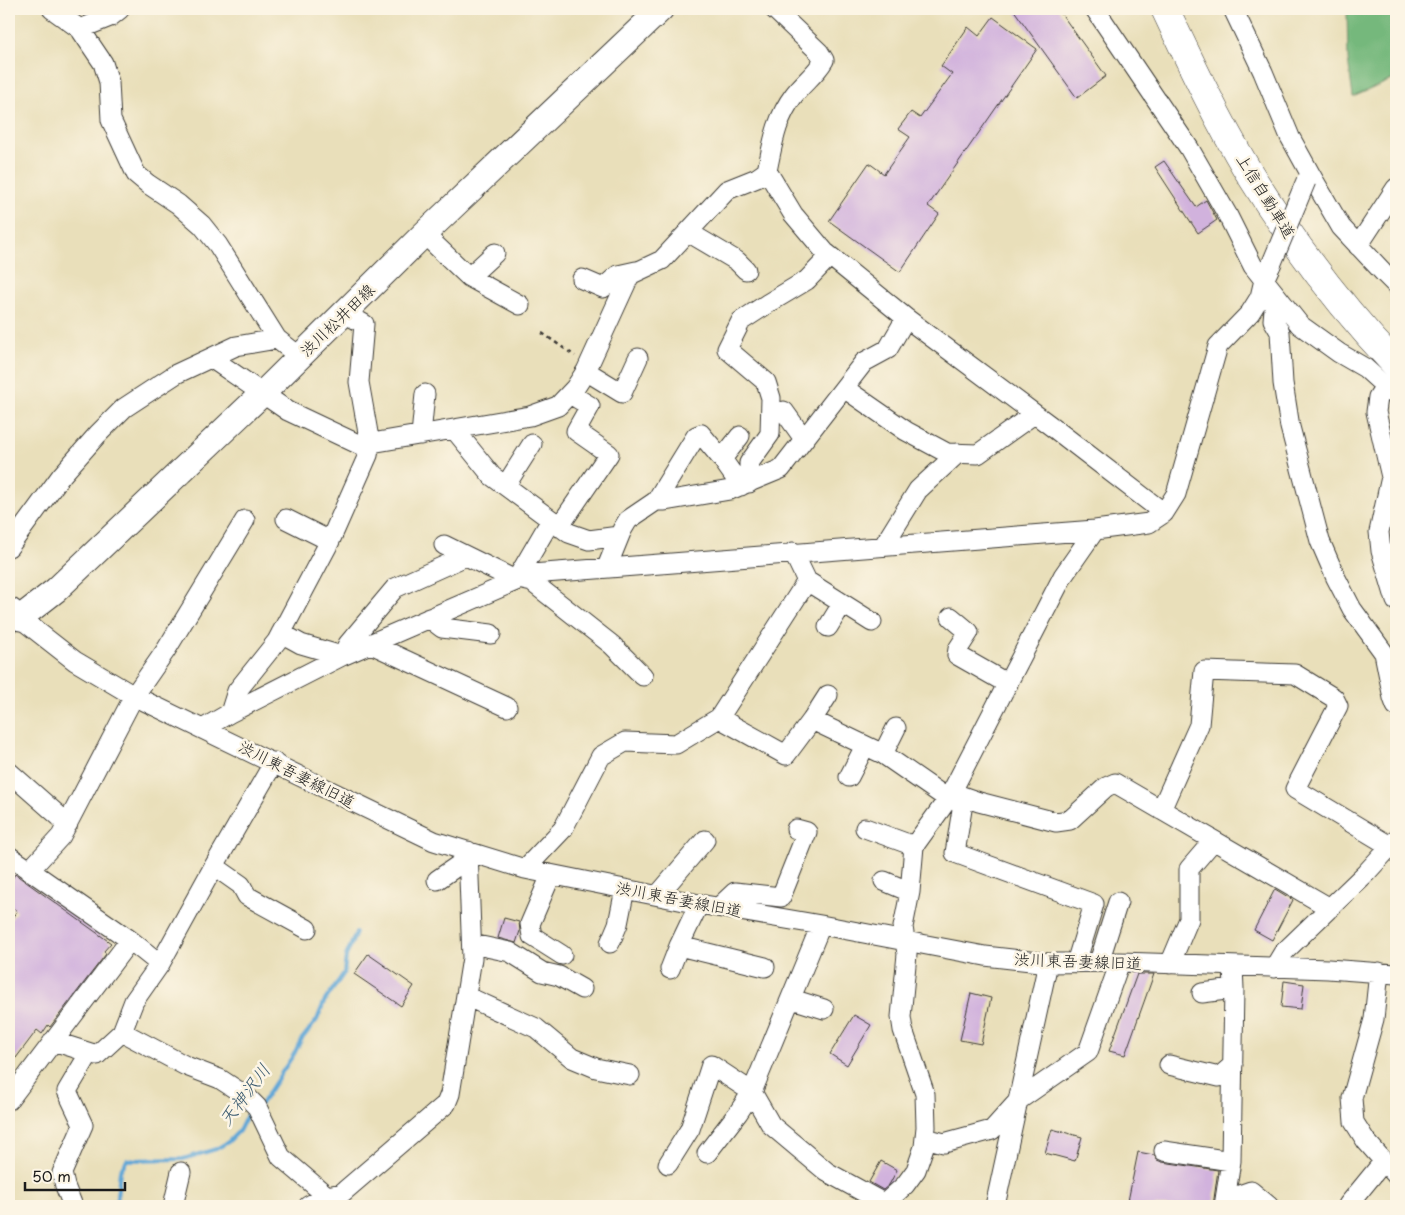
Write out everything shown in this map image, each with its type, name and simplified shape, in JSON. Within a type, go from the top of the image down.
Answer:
[{"type":"highway","name":"上信自動車道","points":[[1165,9],[1216,113],[1248,171],[1294,242],[1339,299],[1393,382]]},
{"type":"highway","name":"上信自動車道","points":[[1181,9],[1220,89],[1259,162],[1304,228],[1348,286],[1396,340]]},
{"type":"main road","name":"渋川松井田線","points":[[15,614],[56,590],[346,314],[424,234],[660,9]]},
{"type":"street","points":[[52,9],[80,29],[103,63],[109,82],[111,120],[136,174],[202,224],[277,339],[300,356]]},
{"type":"street","points":[[80,29],[110,17],[120,9]]},
{"type":"street","points":[[774,9],[819,52],[824,60],[818,70],[795,93],[780,117],[774,132],[767,171],[793,214],[812,238],[830,256],[906,318],[1164,513]]},
{"type":"street","points":[[1095,9],[1189,148],[1227,214],[1253,266],[1268,272],[1280,301],[1300,325],[1338,353],[1393,382],[1378,397],[1376,412],[1391,477],[1378,532],[1385,566],[1396,601]]},
{"type":"street","points":[[1233,9],[1263,72],[1309,179],[1341,227],[1396,285]]},
{"type":"street","points":[[211,358],[288,410],[360,445],[530,416],[558,406],[570,394],[587,368],[630,275],[662,260],[727,190],[757,178],[767,171]]},
{"type":"street","points":[[204,728],[342,656],[532,574],[793,552],[1095,530],[1149,523],[1164,513],[1176,494],[1218,346],[1250,313],[1260,297],[1268,272],[1309,179]]},
{"type":"street","points":[[1358,246],[1396,188]]},
{"type":"street","points":[[688,232],[737,261],[746,270]]},
{"type":"street","points":[[424,234],[469,277],[520,304]]},
{"type":"street","points":[[469,277],[495,252]]},
{"type":"street","points":[[745,484],[750,463],[770,434],[771,398],[766,382],[727,349],[741,322],[766,304],[807,280],[830,256]]},
{"type":"street","points":[[582,279],[603,288],[618,275],[644,268]]},
{"type":"street","points":[[1280,301],[1274,309],[1274,320],[1280,332],[1283,383],[1289,418],[1320,541],[1352,609],[1384,653],[1396,706]]},
{"type":"street","points":[[230,713],[237,691],[277,641],[330,541],[368,455],[370,444],[359,382],[364,324],[346,314]]},
{"type":"street","points":[[656,501],[730,490],[781,469],[864,362],[888,349],[906,318]]},
{"type":"street","points":[[9,547],[61,476],[124,408],[176,374],[236,346],[277,339]]},
{"type":"street","points":[[587,368],[622,393],[638,358]]},
{"type":"street","points":[[844,388],[906,431],[947,453],[978,454],[1034,414]]},
{"type":"street","points":[[421,435],[425,394]]},
{"type":"street","points":[[516,580],[555,524],[610,454],[576,431],[590,406],[570,394]]},
{"type":"street","points":[[784,411],[804,439]]},
{"type":"street","points":[[454,429],[492,476],[555,524],[569,533],[589,540],[619,536]]},
{"type":"street","points":[[607,567],[619,536],[628,520],[656,501],[696,436],[701,434],[745,484]]},
{"type":"street","points":[[722,459],[740,436]]},
{"type":"street","points":[[506,485],[532,444]]},
{"type":"street","points":[[884,545],[918,490],[958,453]]},
{"type":"street","points":[[286,519],[330,541]]},
{"type":"street","points":[[29,871],[61,836],[134,696],[166,650],[245,520]]},
{"type":"street","points":[[668,1164],[690,1129],[711,1065],[752,1092],[771,1125],[827,1172],[886,1206],[916,1170],[921,1159],[925,1138],[925,1094],[903,1030],[901,1018],[907,954],[903,927],[910,892],[914,846],[956,798],[1008,684],[1063,576],[1095,530]]},
{"type":"street","points":[[444,545],[516,580],[532,582],[612,645],[642,676]]},
{"type":"street","points":[[793,552],[807,581],[872,622]]},
{"type":"street","points":[[342,656],[348,644],[395,588],[466,556]]},
{"type":"street","points":[[525,869],[563,829],[601,756],[625,742],[676,744],[719,718],[807,581]]},
{"type":"street","points":[[828,627],[842,604]]},
{"type":"street","name":"渋川東吾妻線旧道","points":[[15,614],[75,660],[134,696],[204,728],[425,837],[525,869],[699,904],[985,956],[1048,963],[1120,962],[1388,973]]},
{"type":"street","points":[[951,617],[969,632],[958,649],[957,655],[1008,684]]},
{"type":"street","points":[[429,618],[442,628],[491,634]]},
{"type":"street","points":[[281,633],[302,644],[342,656]]},
{"type":"street","points":[[370,644],[507,707]]},
{"type":"street","points":[[1161,810],[1199,725],[1204,671],[1295,674],[1334,698],[1338,706],[1295,789],[1393,843],[1366,873],[1283,953],[1274,968]]},
{"type":"street","points":[[719,718],[786,755],[828,695]]},
{"type":"street","points":[[812,720],[883,754],[956,798],[1056,822],[1070,820],[1106,788],[1116,783],[1330,908]]},
{"type":"street","points":[[883,754],[896,728]]},
{"type":"street","points":[[849,776],[865,746]]},
{"type":"street","points":[[54,1041],[89,1054],[97,1055],[122,1032],[134,1002],[160,964],[274,762]]},
{"type":"street","points":[[9,772],[68,824]]},
{"type":"street","points":[[956,798],[955,853],[1094,904],[1076,963]]},
{"type":"street","points":[[865,828],[914,846]]},
{"type":"street","points":[[719,907],[735,892],[781,897],[806,832],[796,829]]},
{"type":"street","points":[[658,895],[706,840]]},
{"type":"street","points":[[1170,964],[1189,919],[1189,869],[1213,841]]},
{"type":"street","points":[[437,880],[463,862],[468,851]]},
{"type":"street","points":[[308,1206],[339,1198],[446,1104],[450,1094],[472,958],[468,851]]},
{"type":"street","points":[[9,856],[130,940],[160,964]]},
{"type":"street","points":[[214,866],[241,884],[247,896],[306,928]]},
{"type":"street","points":[[552,875],[530,924],[532,936],[562,954]]},
{"type":"street","points":[[884,881],[910,892]]},
{"type":"street","points":[[610,943],[618,924],[625,889]]},
{"type":"street","points":[[1098,962],[1118,902]]},
{"type":"street","points":[[670,969],[699,904]]},
{"type":"street","points":[[707,1153],[752,1092],[821,925]]},
{"type":"street","points":[[9,1100],[130,940]]},
{"type":"street","points":[[472,944],[510,952],[542,972],[559,976],[582,988]]},
{"type":"street","points":[[679,946],[765,967]]},
{"type":"street","points":[[925,1138],[944,1143],[992,1130],[1019,1100],[1088,1052],[1120,962]]},
{"type":"street","points":[[994,1206],[1048,963]]},
{"type":"street","points":[[1224,1203],[1232,1161],[1233,966]]},
{"type":"street","points":[[1348,1205],[1390,1168],[1366,1141],[1354,1122],[1352,1098],[1388,973]]},
{"type":"street","points":[[1202,993],[1234,989]]},
{"type":"street","points":[[466,996],[536,1028],[572,1058],[596,1068],[630,1075]]},
{"type":"street","points":[[792,998],[824,1009]]},
{"type":"street","points":[[122,1032],[186,1066],[220,1079],[254,1104],[282,1158],[339,1198]]},
{"type":"street","points":[[73,1206],[62,1173],[83,1125],[68,1091],[89,1054]]},
{"type":"street","points":[[1169,1065],[1219,1077],[1233,1065]]},
{"type":"street","points":[[1164,1151],[1232,1161]]},
{"type":"street","points":[[173,1206],[181,1172]]},
{"type":"street","points":[[1224,1203],[1251,1191],[1269,1206]]},
{"type":"path","points":[[542,333],[587,368]]},
{"type":"green space","points":[[1347,9],[1396,9],[1396,78],[1353,97],[1348,60]]},
{"type":"building","points":[[1013,9],[1058,9],[1106,76],[1077,98]]},
{"type":"building","points":[[993,17],[1037,49],[928,206],[939,214],[900,272],[829,221],[869,163],[884,174],[910,137],[898,129],[911,112],[920,118],[952,74],[941,66],[968,27],[979,36]]},
{"type":"building","points":[[1164,161],[1196,207],[1206,200],[1217,220],[1198,233],[1155,167]]},
{"type":"building","points":[[15,874],[111,943],[104,951],[106,954],[50,1027],[48,1025],[42,1034],[37,1030],[16,1058],[9,1053],[9,922],[17,911],[9,905],[9,884]]},
{"type":"building","points":[[1275,889],[1293,900],[1272,940],[1254,930]]},
{"type":"building","points":[[504,918],[519,922],[520,931],[516,943],[498,938]]},
{"type":"building","points":[[368,954],[414,986],[401,1006],[354,974]]},
{"type":"building","points":[[1137,974],[1154,974],[1125,1055],[1109,1051]]},
{"type":"building","points":[[1284,981],[1304,984],[1301,1009],[1281,1007]]},
{"type":"building","points":[[971,993],[991,998],[981,1044],[960,1040]]},
{"type":"building","points":[[854,1015],[871,1025],[847,1065],[830,1054]]},
{"type":"building","points":[[1052,1129],[1082,1137],[1075,1161],[1045,1153]]},
{"type":"building","points":[[1138,1152],[1154,1155],[1157,1160],[1162,1162],[1218,1170],[1213,1206],[1127,1206]]},
{"type":"building","points":[[881,1161],[897,1170],[889,1185],[883,1190],[869,1182]]},
{"type":"waterway","name":"天神沢川","points":[[261,1104],[301,1040],[317,1020],[324,1002],[344,973],[346,956],[356,933]]},
{"type":"waterway","name":"天神沢川","points":[[116,1206],[120,1171],[127,1160],[183,1159],[216,1149],[228,1142],[239,1131],[247,1115],[253,1110]]}]
